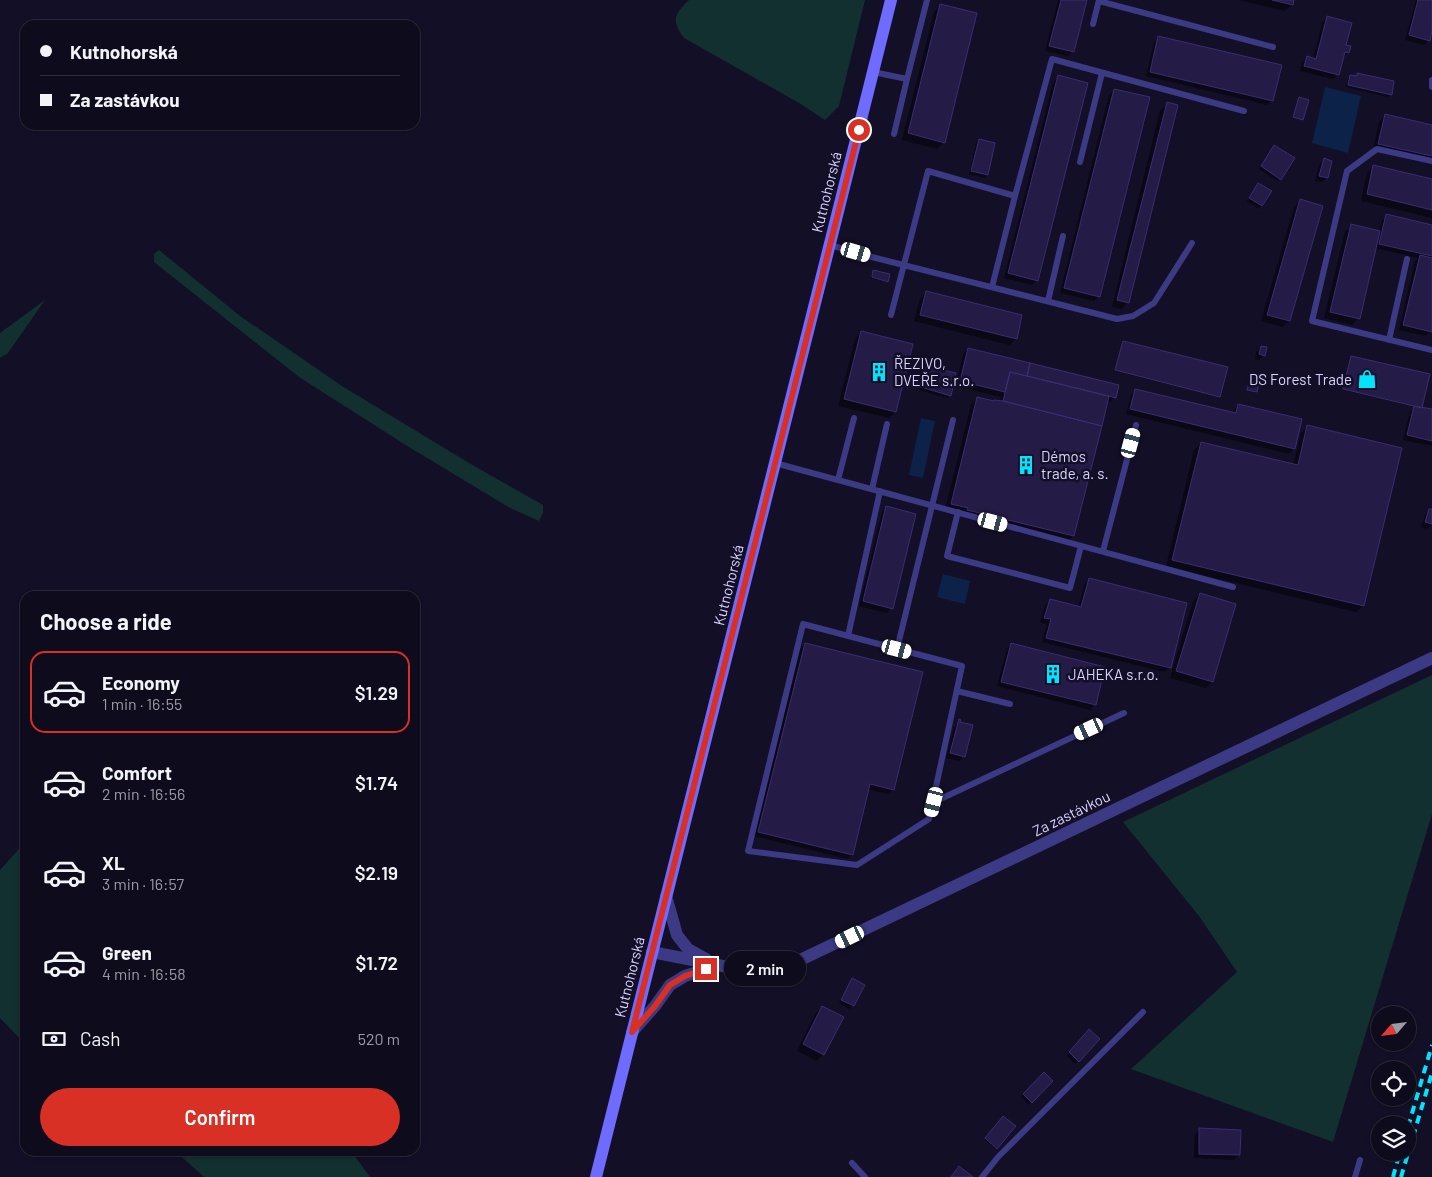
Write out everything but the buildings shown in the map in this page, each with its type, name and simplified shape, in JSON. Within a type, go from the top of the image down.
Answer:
[{"type":"main road","name":"Kutnohorská","points":[[596,1177],[891,0]]},
{"type":"street","name":"Za zastávkou","points":[[652,952],[743,970],[760,970],[796,962],[1432,658]]},
{"type":"street","name":"Za zastávkou","points":[[666,896],[677,935],[688,949],[717,965]]},
{"type":"street","name":"Za zastávkou","points":[[632,1032],[655,1006],[670,985],[685,976],[717,965]]},
{"type":"lane","points":[[894,134],[927,0]]},
{"type":"lane","points":[[1093,24],[1099,1],[1273,47]]},
{"type":"lane","points":[[992,287],[1052,59],[1244,111]]},
{"type":"lane","points":[[873,72],[907,79]]},
{"type":"lane","points":[[1080,162],[1102,73]]},
{"type":"lane","points":[[1432,80],[1432,87]]},
{"type":"lane","points":[[1432,161],[1377,149],[1347,171],[1312,321],[1432,350]]},
{"type":"lane","points":[[891,315],[928,171],[1015,196]]},
{"type":"lane","points":[[1048,301],[1064,236]]},
{"type":"lane","points":[[830,245],[1117,319],[1133,316],[1154,302],[1192,244]]},
{"type":"lane","points":[[1389,340],[1407,259]]},
{"type":"lane","points":[[838,480],[854,418]]},
{"type":"lane","points":[[897,649],[953,420]]},
{"type":"lane","points":[[872,489],[887,424]]},
{"type":"lane","points":[[1103,551],[1136,425]]},
{"type":"lane","points":[[775,463],[1233,587]]},
{"type":"lane","points":[[848,636],[880,492]]},
{"type":"lane","points":[[958,512],[947,556],[1070,588],[1081,546]]},
{"type":"lane","points":[[803,624],[897,649],[962,666],[929,819],[857,865],[748,851],[803,624]]},
{"type":"lane","points":[[957,691],[1010,704]]},
{"type":"lane","points":[[934,802],[1124,713]]},
{"type":"lane","points":[[982,1177],[998,1157],[1143,1012]]},
{"type":"lane","points":[[1355,1177],[1360,1160]]},
{"type":"lane","points":[[852,1163],[865,1177]]},
{"type":"green space","points":[[689,0],[865,0],[839,106],[825,120],[799,103],[684,38],[677,27],[676,18],[677,14]]},
{"type":"green space","points":[[159,250],[240,316],[342,386],[469,463],[543,505],[543,513],[539,521],[510,508],[404,444],[299,377],[154,262],[154,254]]},
{"type":"green space","points":[[45,300],[8,353],[0,358],[0,333]]},
{"type":"green space","points":[[1432,675],[1432,814],[1374,1006],[1371,1006],[1371,1016],[1333,1142],[1131,1069],[1237,972],[1199,916],[1123,822]]},
{"type":"green space","points":[[20,848],[20,1039],[0,1018],[0,870]]},
{"type":"green space","points":[[181,1156],[355,1156],[370,1177],[204,1177]]},
{"type":"water","points":[[1325,87],[1361,96],[1348,153],[1312,143]]},
{"type":"water","points":[[921,418],[935,421],[923,478],[909,475]]},
{"type":"water","points":[[943,574],[970,581],[965,604],[937,597]]},
{"type":"railway","points":[[1411,1116],[1432,1045]]},
{"type":"railway","points":[[1401,1177],[1432,1073]]},
{"type":"railway","points":[[1393,1177],[1397,1161]]},
{"type":"place","name":"ŘEZIVO, DVEŘE s.r.o.","points":[[879,372]]},
{"type":"place","name":"DS Forest Trade","points":[[1367,379]]},
{"type":"place","name":"Démos trade, a. s.","points":[[1026,465]]},
{"type":"place","name":"JAHEKA s.r.o.","points":[[1053,674]]},
{"type":"route","points":[[706,969],[678,979],[670,985],[655,1006],[632,1032],[859,130]]}]
